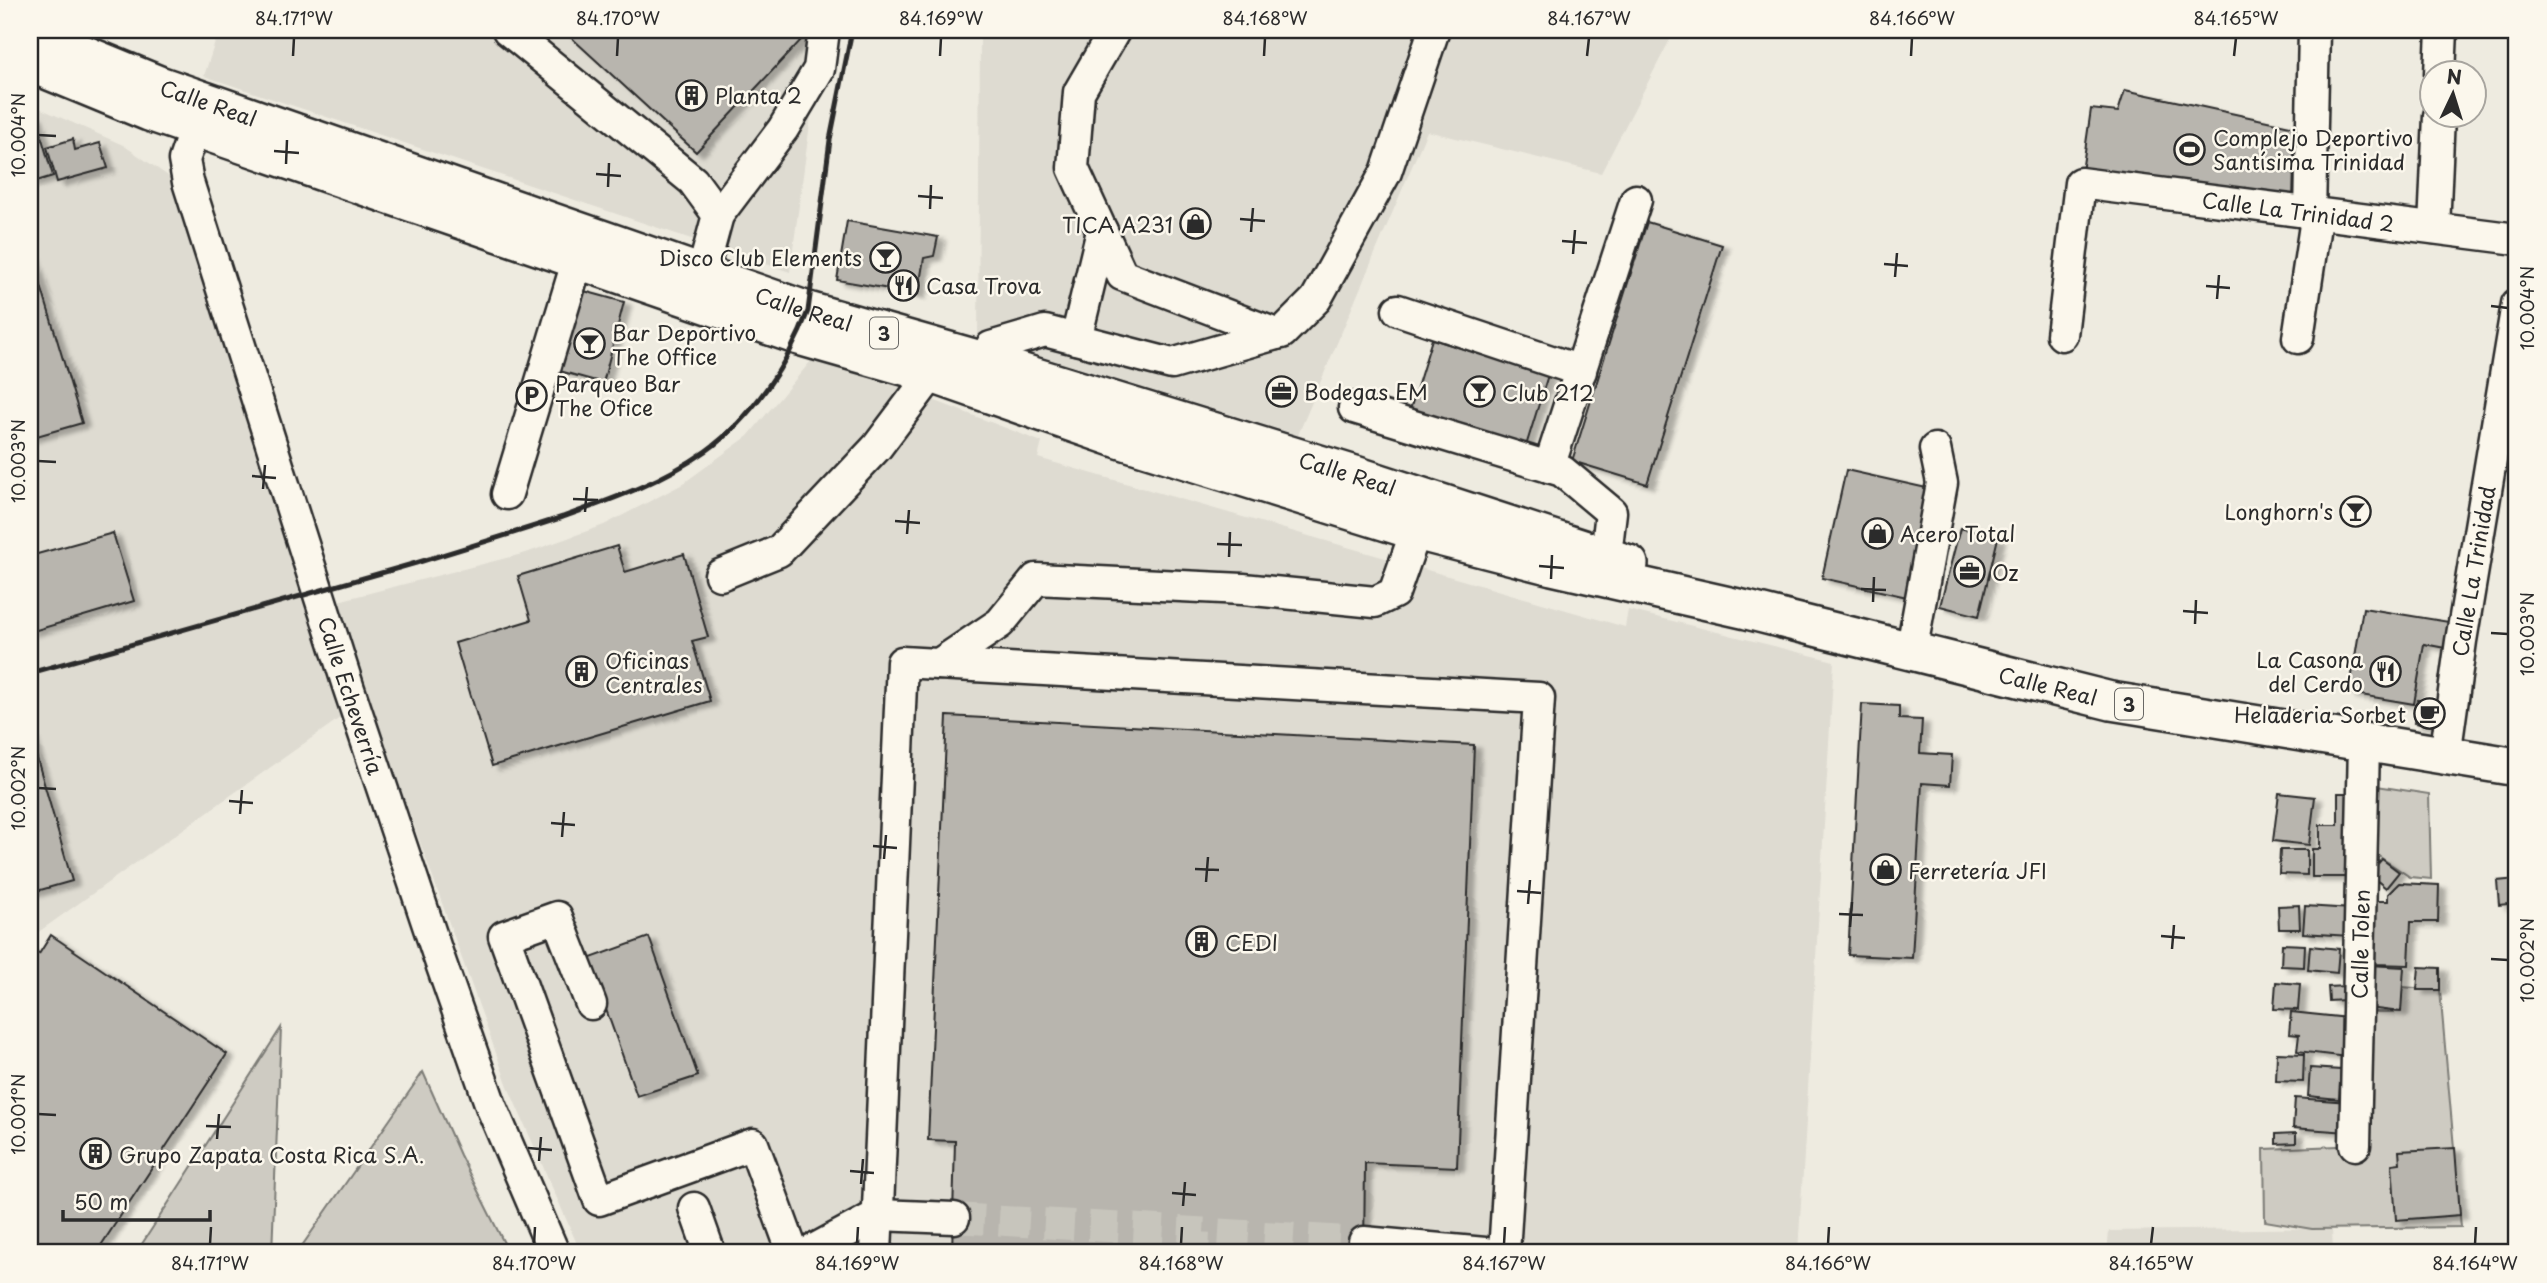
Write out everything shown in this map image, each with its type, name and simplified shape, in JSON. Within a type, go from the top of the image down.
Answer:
[{"type":"main road","name":"Calle Real","points":[[30,32],[159,85],[581,246],[799,336],[932,374],[1119,439],[1416,531],[2111,701],[2517,767]]},
{"type":"main road","name":"Calle Real","points":[[30,63],[195,128],[230,129],[273,139],[395,178],[581,246],[702,274],[807,311],[984,361],[1355,475],[1606,555],[1747,610]]},
{"type":"main road","points":[[159,85],[195,128]]},
{"type":"main road","points":[[1355,475],[1382,496],[1416,531],[1439,524],[1511,524]]},
{"type":"street","points":[[508,30],[693,181],[718,215]]},
{"type":"street","points":[[702,274],[718,215],[783,129],[819,69],[824,30]]},
{"type":"street","points":[[1115,30],[1079,92],[1073,168],[1122,275],[1276,334]]},
{"type":"street","points":[[984,361],[991,347],[1045,331],[1172,364],[1282,334],[1316,299],[1386,172],[1434,30]]},
{"type":"street","points":[[2298,338],[2315,225],[2310,214],[2314,30]]},
{"type":"street","points":[[2441,60],[2442,30]]},
{"type":"street","name":"Calle Echeverría","points":[[195,128],[184,160],[188,182],[348,686],[491,1106],[554,1253]]},
{"type":"street","points":[[2434,228],[2438,130]]},
{"type":"street","name":"Calle La Trinidad 2","points":[[2062,335],[2080,183],[2517,239]]},
{"type":"street","points":[[1549,467],[1636,200]]},
{"type":"street","points":[[1076,339],[1102,231]]},
{"type":"street","points":[[507,494],[581,246]]},
{"type":"street","name":"Calle La Trinidad","points":[[2445,755],[2461,641],[2517,304]]},
{"type":"street","points":[[1398,310],[1580,371]]},
{"type":"street","points":[[719,575],[779,551],[877,447],[932,374]]},
{"type":"street","points":[[1354,408],[1562,471],[1611,512],[1606,555]]},
{"type":"street","points":[[1911,653],[1941,483],[1936,449]]},
{"type":"street","points":[[939,664],[1000,623],[1036,579],[1243,589],[1375,602],[1394,593],[1416,531]]},
{"type":"street","points":[[876,1253],[902,662],[1539,698],[1504,1253]]},
{"type":"street","name":"Calle Tolen","points":[[2355,1146],[2364,744]]},
{"type":"street","points":[[590,1004],[557,917],[504,936],[598,1200],[752,1144],[793,1253]]},
{"type":"street","points":[[694,1208],[710,1253]]},
{"type":"street","points":[[808,1253],[878,1214],[954,1218]]},
{"type":"street","points":[[1364,1242],[1485,1253]]},
{"type":"shaded area","points":[[219,30],[829,30],[811,116],[790,272],[204,76]]},
{"type":"shaded area","points":[[980,30],[1675,30],[1601,173],[1427,131],[1298,435],[978,337]]},
{"type":"shaded area","points":[[30,104],[123,145],[177,182],[311,608],[526,553],[604,525],[681,485],[748,436],[816,355],[1042,442],[1038,458],[1625,627],[1628,610],[1834,661],[1798,1253],[581,1253],[509,1089],[368,698],[30,938]]},
{"type":"shaded area","points":[[2377,786],[2429,794],[2431,879],[2410,877],[2374,853]]},
{"type":"shaded area","points":[[2402,987],[2440,990],[2461,1227],[2312,1229],[2265,1221],[2264,1149],[2362,1145],[2366,1012],[2400,1012]]},
{"type":"shaded area","points":[[281,1028],[272,1253],[136,1253],[153,1227]]},
{"type":"shaded area","points":[[423,1072],[460,1155],[509,1253],[297,1253]]},
{"type":"shaded area","points":[[2332,1228],[2333,1253],[2107,1253],[2109,1231]]},
{"type":"building","name":"Planta 2","points":[[563,30],[802,30],[803,38],[696,152]]},
{"type":"building","name":"Complejo Deportivo Santísima Trinidad","points":[[2125,90],[2295,127],[2293,202],[2082,172],[2091,109],[2118,112]]},
{"type":"building","points":[[35,115],[53,176],[30,183],[30,117]]},
{"type":"building","points":[[73,139],[75,150],[100,143],[108,168],[57,182],[47,147]]},
{"type":"building","name":"Disco Club Elements","points":[[847,221],[938,237],[934,256],[924,258],[918,294],[837,280]]},
{"type":"building","points":[[1647,222],[1722,245],[1647,484],[1572,461]]},
{"type":"building","points":[[30,249],[82,423],[30,438]]},
{"type":"building","name":"Bar Deportivo The Office","points":[[584,291],[624,302],[603,383],[556,370],[572,318],[576,319]]},
{"type":"building","name":"Club 212","points":[[1432,339],[1548,375],[1526,446],[1410,410]]},
{"type":"building","name":"Acero Total","points":[[1846,470],[1931,489],[1907,597],[1822,578]]},
{"type":"building","name":"Oz","points":[[1960,528],[1998,538],[1979,616],[1940,606]]},
{"type":"building","points":[[113,533],[134,601],[30,632],[30,556]]},
{"type":"building","name":"Oficinas Centrales","points":[[617,546],[625,572],[684,554],[708,637],[692,641],[710,701],[492,766],[455,643],[531,620],[518,576]]},
{"type":"building","name":"La Casona del Cerdo","points":[[2363,608],[2449,622],[2445,648],[2424,644],[2414,704],[2349,693]]},
{"type":"building","name":"Heladeria Sorbet","points":[[2418,700],[2444,705],[2440,727],[2414,723]]},
{"type":"building","name":"Ferretería JFI","points":[[1862,704],[1899,706],[1899,719],[1922,720],[1920,753],[1952,755],[1950,785],[1922,783],[1912,958],[1848,955]]},
{"type":"building","name":"CEDI","points":[[947,716],[1474,745],[1457,1167],[1365,1163],[1364,1253],[952,1253],[955,1141],[928,1140]]},
{"type":"building","points":[[30,734],[72,881],[30,893]]},
{"type":"building","points":[[2279,793],[2315,797],[2309,845],[2273,841]]},
{"type":"building","points":[[2338,793],[2357,793],[2357,877],[2312,877],[2312,849],[2320,849],[2320,825],[2338,825]]},
{"type":"building","points":[[2280,850],[2307,850],[2307,875],[2279,874]]},
{"type":"building","points":[[2382,859],[2399,872],[2386,888],[2369,874]]},
{"type":"building","points":[[2517,879],[2517,903],[2499,905],[2497,881]]},
{"type":"building","points":[[2399,883],[2439,885],[2438,922],[2411,922],[2409,965],[2374,964],[2376,901],[2388,901],[2388,894]]},
{"type":"building","points":[[2299,905],[2300,929],[2279,929],[2278,906]]},
{"type":"building","points":[[2305,906],[2352,909],[2350,936],[2303,933]]},
{"type":"building","name":"Grupo Zapata Costa Rica S.A.","points":[[51,935],[227,1054],[96,1253],[30,1253],[30,957],[35,949],[39,954]]},
{"type":"building","points":[[649,937],[698,1076],[637,1096],[588,959]]},
{"type":"building","points":[[2282,944],[2305,945],[2304,967],[2281,966]]},
{"type":"building","points":[[2310,946],[2339,949],[2337,973],[2308,970]]},
{"type":"building","points":[[2369,965],[2404,967],[2401,1012],[2368,1008]]},
{"type":"building","points":[[2419,967],[2440,968],[2440,990],[2417,990]]},
{"type":"building","points":[[2276,982],[2300,984],[2298,1010],[2274,1009]]},
{"type":"building","points":[[2345,986],[2345,1000],[2329,1001],[2328,987]]},
{"type":"building","points":[[2291,1012],[2348,1018],[2347,1057],[2297,1051],[2299,1035],[2289,1034]]},
{"type":"building","points":[[2277,1053],[2304,1054],[2303,1082],[2276,1081]]},
{"type":"building","points":[[2310,1068],[2341,1070],[2339,1099],[2308,1096]]},
{"type":"building","points":[[2295,1098],[2349,1102],[2348,1132],[2293,1128]]},
{"type":"building","points":[[2296,1133],[2296,1143],[2276,1144],[2276,1134]]},
{"type":"building","points":[[2455,1148],[2460,1215],[2396,1220],[2392,1164],[2400,1163],[2399,1151]]},
{"type":"tunnel","points":[[954,1218],[1195,1232]]},
{"type":"tunnel","points":[[1194,1253],[1195,1232],[1364,1242]]},
{"type":"railway","points":[[30,673],[416,563],[563,517],[655,481],[689,462],[723,438],[767,388],[790,350],[808,311],[830,140],[852,30]]},
{"type":"place","name":"Planta 2","points":[[692,95]]},
{"type":"place","name":"Complejo Deportivo Santísima Trinidad","points":[[2190,149]]},
{"type":"place","name":"TICA A231","points":[[1196,224]]},
{"type":"place","name":"Disco Club Elements","points":[[885,257]]},
{"type":"place","name":"Casa Trova","points":[[903,285]]},
{"type":"place","name":"Bar Deportivo The Office","points":[[589,344]]},
{"type":"place","name":"Bodegas EM","points":[[1281,391]]},
{"type":"place","name":"Club 212","points":[[1479,392]]},
{"type":"place","name":"Parqueo Bar The Ofice","points":[[532,395]]},
{"type":"place","name":"Longhorn's","points":[[2356,511]]},
{"type":"place","name":"Acero Total","points":[[1877,533]]},
{"type":"place","name":"Oz","points":[[1969,572]]},
{"type":"place","name":"La Casona del Cerdo","points":[[2386,671]]},
{"type":"place","name":"Oficinas Centrales","points":[[582,672]]},
{"type":"place","name":"Heladeria Sorbet","points":[[2429,714]]},
{"type":"place","name":"Ferretería JFI","points":[[1885,870]]},
{"type":"place","name":"CEDI","points":[[1202,942]]},
{"type":"place","name":"Grupo Zapata Costa Rica S.A.","points":[[96,1154]]}]
